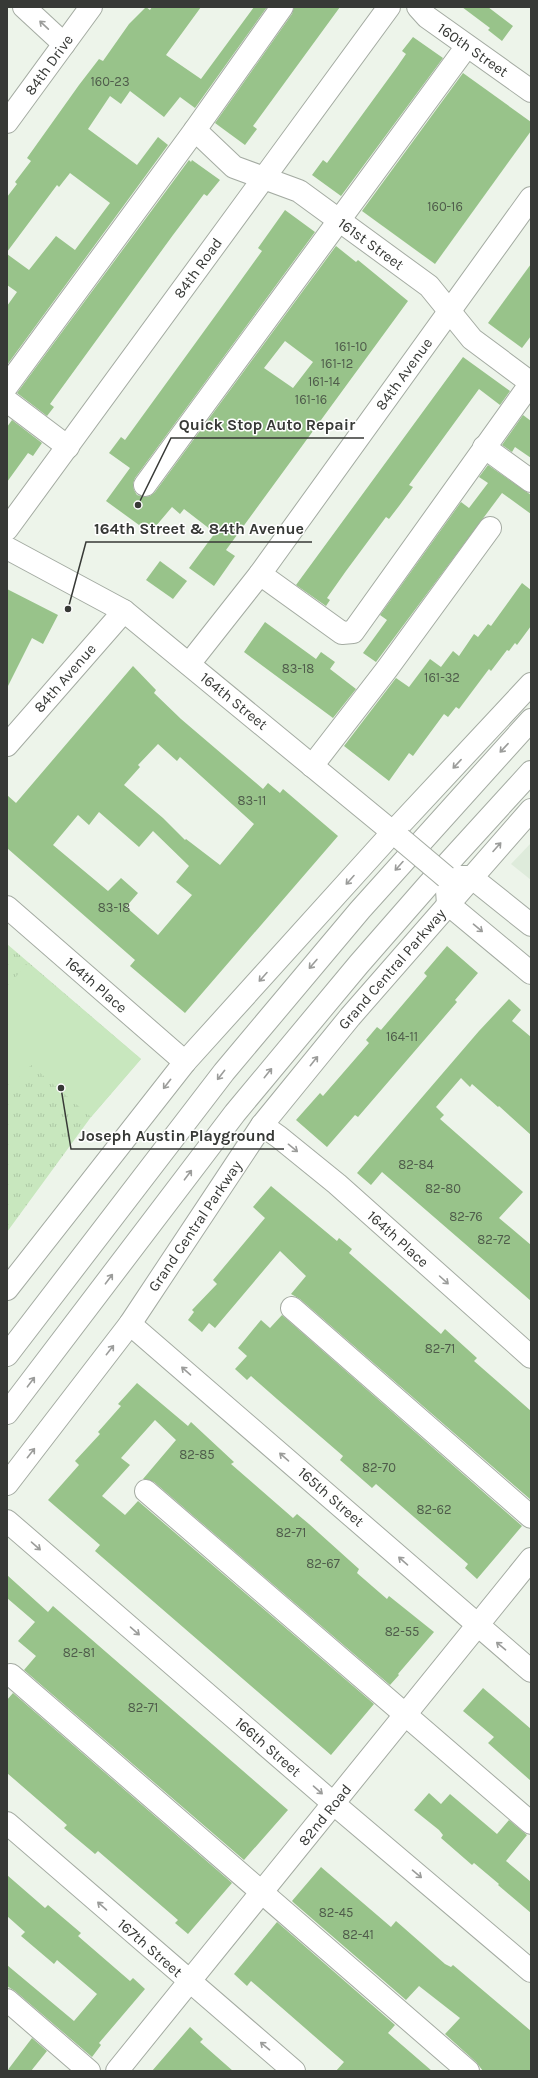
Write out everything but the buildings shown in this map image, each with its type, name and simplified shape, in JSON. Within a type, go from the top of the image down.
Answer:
[{"type":"main road","points":[[24,7],[64,44]]},
{"type":"main road","name":"84th Drive","points":[[7,122],[91,7]]},
{"type":"main road","points":[[7,386],[195,130],[282,7]]},
{"type":"main road","name":"84th Road","points":[[7,529],[389,7]]},
{"type":"main road","name":"160th Street","points":[[418,7],[427,17],[531,91]]},
{"type":"main road","points":[[145,485],[467,46]]},
{"type":"main road","name":"161st Street","points":[[195,130],[234,167],[300,191],[429,286],[448,312],[472,339],[531,383]]},
{"type":"main road","name":"84th Avenue","points":[[189,664],[260,574],[531,198]]},
{"type":"main road","points":[[260,574],[342,633],[353,632],[531,383]]},
{"type":"main road","points":[[7,401],[68,447]]},
{"type":"main road","points":[[484,447],[531,481]]},
{"type":"main road","points":[[312,766],[387,669],[490,528]]},
{"type":"main road","name":"164th Street","points":[[7,548],[124,611],[446,877]]},
{"type":"main road","name":"84th Avenue","points":[[8,743],[124,611]]},
{"type":"main road","points":[[7,1289],[185,1062],[397,836],[531,684]]},
{"type":"main road","points":[[7,1355],[224,1072],[360,910],[531,720]]},
{"type":"main road","name":"Grand Central Parkway","points":[[7,1413],[235,1113],[384,935],[531,772]]},
{"type":"main road","name":"Grand Central Parkway","points":[[7,1484],[130,1324],[262,1125],[350,1017],[531,810]]},
{"type":"main road","points":[[531,925],[471,877],[446,877],[448,904],[531,973]]},
{"type":"main road","name":"164th Place","points":[[7,908],[185,1062]]},
{"type":"main road","name":"164th Place","points":[[262,1125],[337,1184],[531,1358]]},
{"type":"main road","points":[[292,1308],[531,1517]]},
{"type":"main road","name":"165th Street","points":[[130,1324],[151,1340],[477,1626],[531,1671]]},
{"type":"main road","points":[[146,1491],[531,1823]]},
{"type":"main road","name":"166th Street","points":[[7,1521],[334,1804],[531,1971]]},
{"type":"main road","name":"82nd Road","points":[[117,2071],[531,1559]]},
{"type":"main road","points":[[11,1675],[468,2071]]},
{"type":"main road","name":"167th Street","points":[[7,1823],[294,2071]]},
{"type":"main road","points":[[7,2000],[89,2071]]},
{"type":"shaded area","points":[[531,843],[531,880],[511,864]]},
{"type":"green space","points":[[7,944],[141,1059],[91,1117],[7,1232]]},
{"type":"green space","points":[[28,963],[141,1059],[91,1117],[31,1065],[16,1081],[7,1073],[7,987]]},
{"type":"place","name":"Quick Stop Auto Repair","points":[[138,505]]},
{"type":"place","name":"164th Street & 84th Avenue","points":[[68,609]]},
{"type":"place","name":"Joseph Austin Playground","points":[[61,1088]]}]
